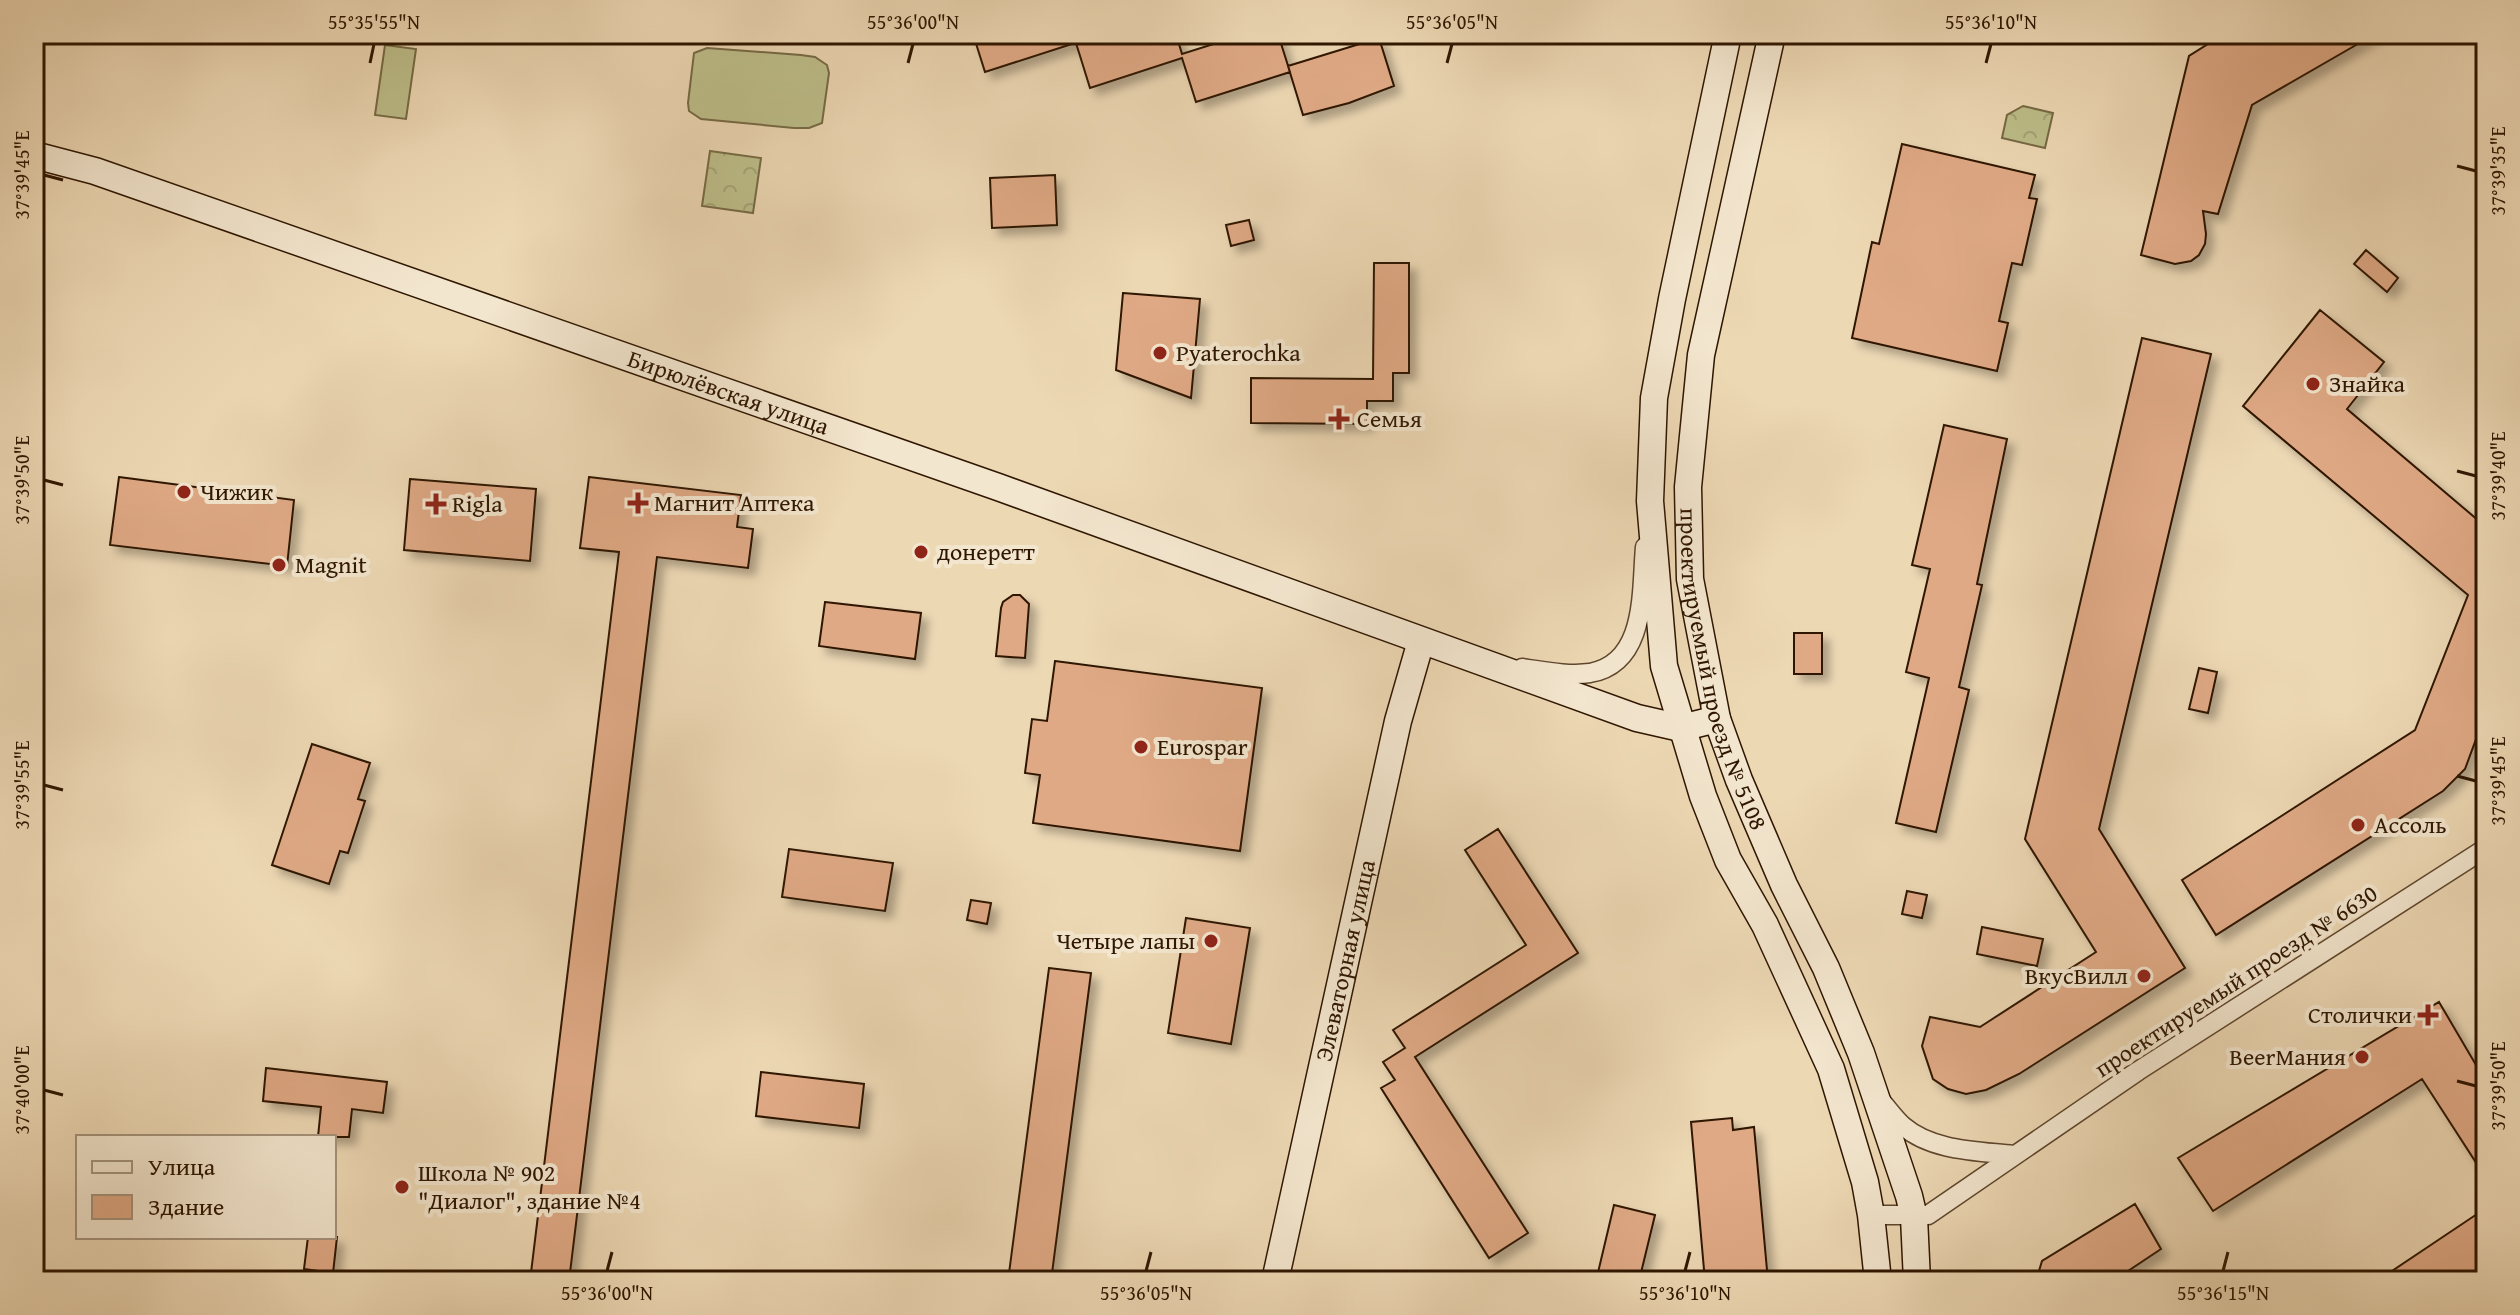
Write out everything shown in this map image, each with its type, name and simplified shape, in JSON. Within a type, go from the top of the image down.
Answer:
[{"type":"main road","name":"проектируемый проезд № 5108","points":[[1728,34],[1654,398],[1650,501],[1664,666],[1703,796],[1728,860],[1765,925],[1831,1069],[1847,1117],[1871,1215],[1878,1281]]},
{"type":"main road","name":"проектируемый проезд № 5108","points":[[1772,34],[1701,355],[1688,487],[1690,579],[1717,719],[1784,885],[1826,968],[1876,1095],[1909,1196],[1914,1217],[1917,1281]]},
{"type":"main road","name":"Бирюлёвская улица","points":[[34,155],[95,171],[863,440],[1637,718],[1681,728]]},
{"type":"main road","name":"Элеваторная улица","points":[[1275,1281],[1398,721],[1421,641]]},
{"type":"main road","points":[[1681,728],[1717,719]]},
{"type":"street","points":[[1488,665],[1589,673],[1608,666],[1624,654],[1638,623],[1650,501]]},
{"type":"street","name":"проектируемый проезд № 6630","points":[[1914,1217],[1928,1215],[2214,1022],[2486,848]]},
{"type":"street","points":[[1876,1095],[1901,1125],[1917,1136],[1960,1150],[2013,1155]]},
{"type":"street","points":[[1871,1215],[1914,1217]]},
{"type":"green space","points":[[385,45],[416,49],[406,119],[375,115]]},
{"type":"green space","points":[[707,48],[815,57],[827,65],[829,73],[822,123],[809,128],[794,128],[701,119],[689,111],[688,103],[694,53]]},
{"type":"green space","points":[[2023,106],[2053,113],[2045,148],[2002,138],[2007,115]]},
{"type":"green space","points":[[710,151],[761,158],[753,213],[702,206]]},
{"type":"building","points":[[973,34],[1091,34],[1092,38],[1105,34],[1176,34],[1182,54],[1245,34],[1278,34],[1290,72],[1196,102],[1182,58],[1090,88],[1078,42],[985,72]]},
{"type":"building","points":[[2224,34],[2375,34],[2252,105],[2218,214],[2203,211],[2206,234],[2199,255],[2191,261],[2175,264],[2141,255],[2189,56]]},
{"type":"building","points":[[1379,38],[1394,86],[1349,103],[1303,115],[1288,66]]},
{"type":"building","points":[[1902,144],[2035,175],[2029,198],[2037,199],[2022,265],[2012,263],[1999,321],[2008,323],[1997,371],[1852,338],[1872,242],[1879,244]]},
{"type":"building","points":[[1055,175],[1057,225],[992,228],[990,178]]},
{"type":"building","points":[[1249,220],[1254,240],[1231,246],[1226,225]]},
{"type":"building","points":[[2366,250],[2398,278],[2387,292],[2354,264]]},
{"type":"building","points":[[1374,263],[1409,263],[1409,373],[1393,373],[1393,401],[1367,401],[1367,424],[1251,423],[1251,378],[1373,379]]},
{"type":"building","points":[[1123,293],[1200,299],[1191,398],[1116,370]]},
{"type":"building","points":[[2320,310],[2384,362],[2347,409],[2486,527],[2486,712],[2465,769],[2443,791],[2216,935],[2182,880],[2415,730],[2468,595],[2243,406]]},
{"type":"building","points":[[2142,338],[2211,354],[2099,829],[2185,968],[2019,1074],[1986,1090],[1966,1094],[1948,1089],[1933,1079],[1922,1046],[1930,1017],[1980,1027],[2096,952],[2025,839]]},
{"type":"building","points":[[1944,425],[2007,439],[1977,584],[1982,585],[1959,687],[1969,690],[1936,832],[1896,823],[1929,678],[1906,672],[1930,569],[1912,565]]},
{"type":"building","points":[[119,477],[294,500],[287,566],[110,545]]},
{"type":"building","points":[[589,477],[741,495],[737,527],[753,529],[748,568],[657,557],[569,1281],[530,1281],[619,552],[580,548]]},
{"type":"building","points":[[410,479],[536,489],[530,561],[404,550]]},
{"type":"building","points":[[1013,595],[1020,595],[1029,604],[1025,658],[996,656],[1001,608],[1003,602]]},
{"type":"building","points":[[825,602],[921,613],[915,659],[819,646]]},
{"type":"building","points":[[1794,633],[1822,633],[1822,674],[1794,674]]},
{"type":"building","name":"Eurospar","points":[[1055,661],[1262,688],[1240,851],[1033,823],[1040,775],[1025,773],[1032,719],[1047,721]]},
{"type":"building","points":[[2199,668],[2217,672],[2208,713],[2189,709]]},
{"type":"building","points":[[312,744],[370,763],[358,799],[365,801],[348,853],[340,851],[329,884],[272,865]]},
{"type":"building","points":[[1498,829],[1578,953],[1415,1057],[1528,1233],[1489,1258],[1381,1088],[1395,1080],[1383,1062],[1405,1048],[1393,1030],[1526,945],[1465,850]]},
{"type":"building","points":[[789,849],[893,863],[885,911],[782,897]]},
{"type":"building","points":[[1907,891],[1927,895],[1922,918],[1902,914]]},
{"type":"building","points":[[971,900],[991,903],[987,924],[967,920]]},
{"type":"building","points":[[1186,918],[1250,928],[1231,1044],[1168,1033]]},
{"type":"building","points":[[1982,927],[2043,939],[2037,966],[1977,954]]},
{"type":"building","points":[[1049,968],[1091,973],[1051,1281],[1008,1281]]},
{"type":"building","points":[[2439,1002],[2486,1082],[2486,1178],[2422,1079],[2213,1211],[2178,1158]]},
{"type":"building","points":[[266,1068],[387,1082],[383,1113],[352,1109],[349,1137],[318,1135],[321,1107],[263,1101]]},
{"type":"building","points":[[761,1072],[864,1084],[859,1128],[756,1116]]},
{"type":"building","points":[[1732,1118],[1733,1130],[1754,1127],[1768,1281],[1705,1281],[1691,1122]]},
{"type":"building","points":[[2135,1204],[2161,1249],[2113,1281],[2036,1281],[2042,1261]]},
{"type":"building","points":[[1614,1205],[1655,1215],[1639,1281],[1596,1281]]},
{"type":"building","points":[[2486,1208],[2486,1272],[2472,1281],[2377,1281]]},
{"type":"building","points":[[337,1237],[333,1273],[304,1269],[308,1239]]},
{"type":"place","name":"Pyaterochka","points":[[1160,353]]},
{"type":"place","name":"Знайка","points":[[2313,384]]},
{"type":"place","name":"Семья","points":[[1339,419]]},
{"type":"place","name":"Чижик","points":[[184,492]]},
{"type":"place","name":"Магнит Аптека","points":[[638,503]]},
{"type":"place","name":"Rigla","points":[[436,504]]},
{"type":"place","name":"донеретт","points":[[921,552]]},
{"type":"place","name":"Magnit","points":[[279,565]]},
{"type":"place","name":"Eurospar","points":[[1141,747]]},
{"type":"place","name":"Ассоль","points":[[2358,825]]},
{"type":"place","name":"Четыре лапы","points":[[1211,941]]},
{"type":"place","name":"ВкусВилл","points":[[2144,976]]},
{"type":"place","name":"Столички","points":[[2428,1015]]},
{"type":"place","name":"BeerМания","points":[[2362,1057]]},
{"type":"place","name":"Школа № 902 \"Диалог\", здание №4","points":[[402,1187]]}]
